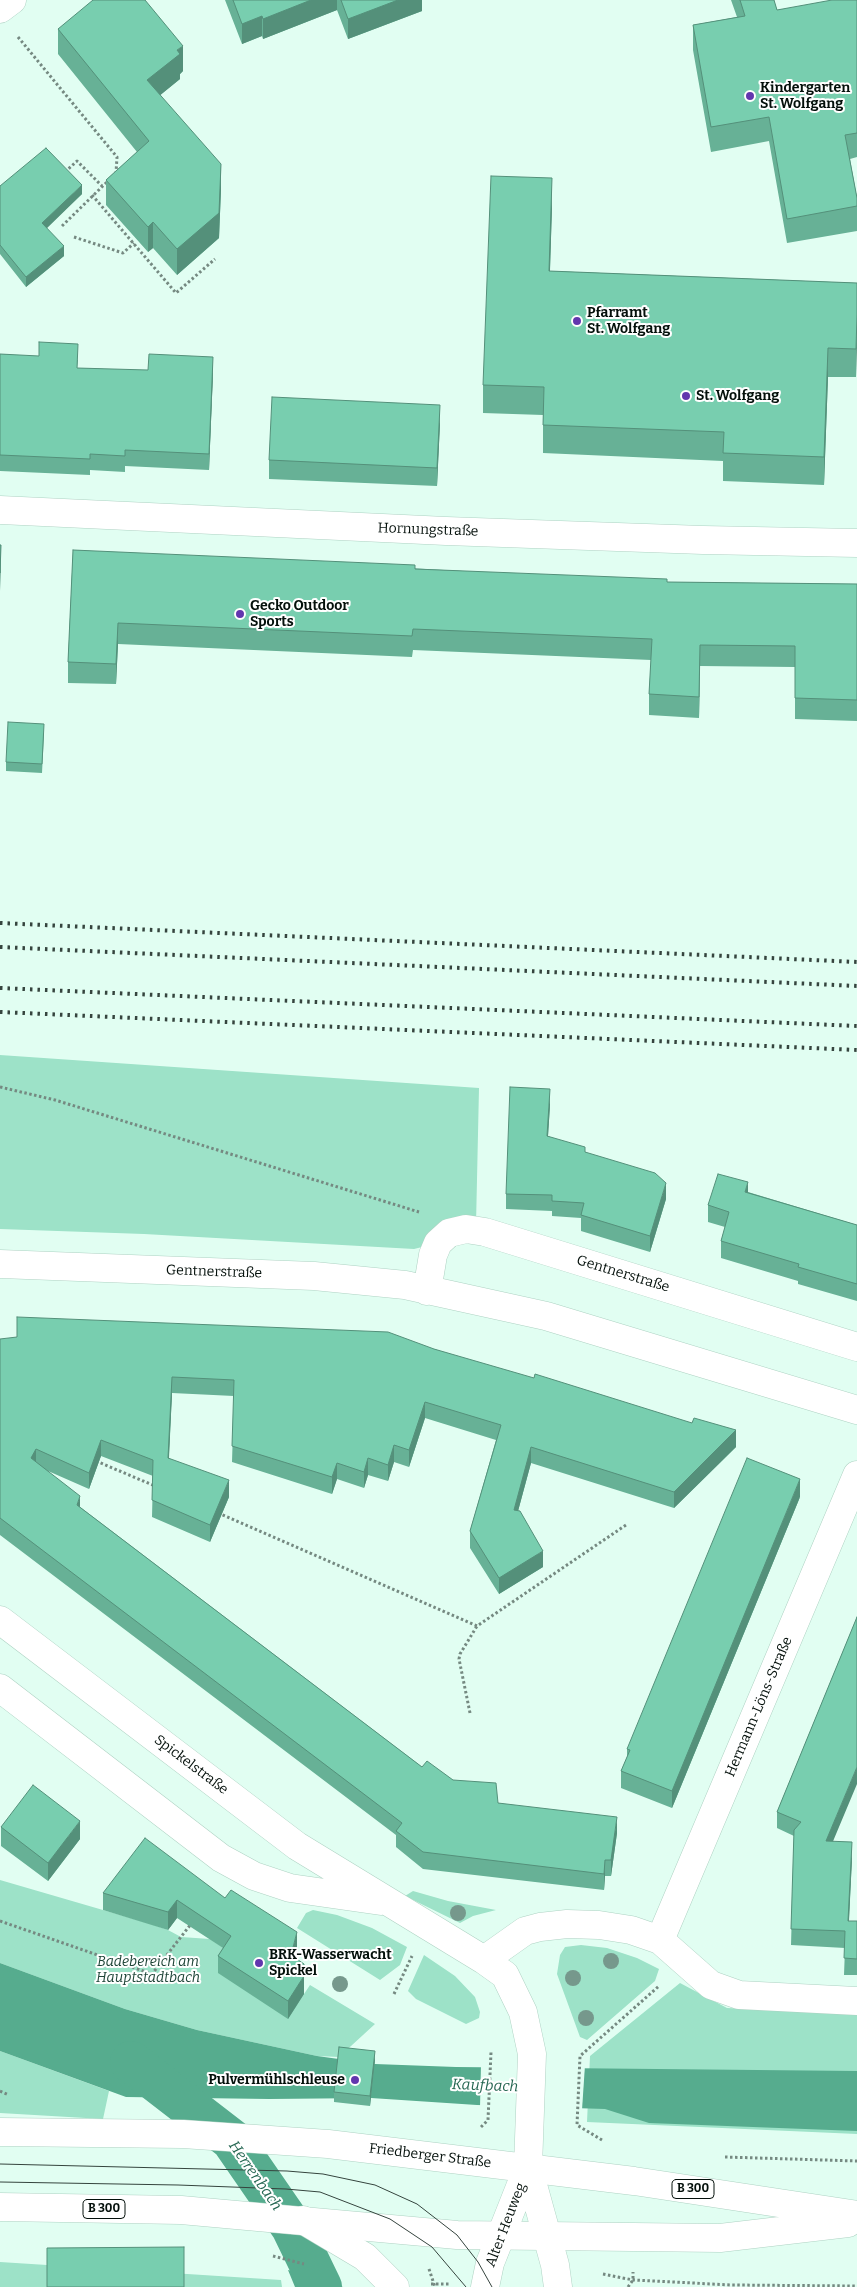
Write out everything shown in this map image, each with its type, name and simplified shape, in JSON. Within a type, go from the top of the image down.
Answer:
[{"type":"street","points":[[6,20],[12,0]]},
{"type":"street","name":"Hornungstraße","points":[[0,510],[446,531],[857,543]]},
{"type":"street","name":"Gentnerstraße","points":[[427,1291],[433,1255],[438,1243],[449,1233],[466,1229],[485,1232],[857,1346]]},
{"type":"street","name":"Gentnerstraße","points":[[0,1264],[314,1276],[380,1282],[546,1316],[857,1410]]},
{"type":"street","name":"Hermann-Löns-Straße","points":[[660,1940],[857,1475]]},
{"type":"street","name":"Spickelstraße","points":[[0,1620],[297,1846],[484,1960],[505,1976],[522,2012],[532,2054],[528,2123],[528,2167]]},
{"type":"street","name":"Spickelstraße","points":[[0,1688],[221,1858],[254,1876],[290,1888],[346,1898],[388,1902]]},
{"type":"street","points":[[484,1960],[525,1932],[540,1927],[567,1924],[599,1925],[631,1930],[660,1940],[711,1985],[739,1995],[857,2001]]},
{"type":"street","name":"Friedberger Straße","points":[[0,2132],[184,2134],[328,2144],[528,2167],[723,2193],[857,2215]]},
{"type":"street","name":"Alter Heuweg","points":[[485,2287],[490,2263],[528,2167]]},
{"type":"street","name":"Alter Heuweg","points":[[528,2167],[556,2265],[558,2287]]},
{"type":"street","name":"B 300","points":[[0,2207],[208,2212],[457,2235],[501,2234],[720,2238],[857,2222]]},
{"type":"street","points":[[303,2220],[365,2257],[395,2287]]},
{"type":"path","points":[[6,20],[117,157],[116,174],[92,195],[62,226]]},
{"type":"path","points":[[62,174],[77,161],[102,186]]},
{"type":"path","points":[[92,195],[176,293],[215,259]]},
{"type":"path","points":[[74,237],[123,253],[134,243]]},
{"type":"path","points":[[0,1087],[55,1100],[428,1214]]},
{"type":"path","points":[[87,1457],[160,1488]]},
{"type":"path","points":[[214,1512],[477,1626]]},
{"type":"path","points":[[470,1713],[459,1659],[460,1654],[477,1626],[626,1525]]},
{"type":"path","points":[[0,1921],[152,1974],[197,1916]]},
{"type":"path","points":[[394,1994],[426,1925]]},
{"type":"path","points":[[609,2141],[601,2140],[577,2125],[580,2056],[686,1963]]},
{"type":"path","points":[[488,2120],[491,2052]]},
{"type":"path","points":[[722,2157],[857,2161]]},
{"type":"path","points":[[628,2287],[633,2280],[732,2286],[857,2286]]},
{"type":"green space","points":[[0,1055],[479,1088],[476,1225],[438,1243],[414,1249],[144,1234],[0,1229]]},
{"type":"green space","name":"Badebereich am Hauptstadtbach","points":[[0,1880],[151,1924],[181,1937],[210,1939],[231,1953],[288,2018],[310,1985],[375,2024],[339,2057],[317,2056],[197,2030],[125,2009],[0,1963]]},
{"type":"green space","points":[[413,1891],[448,1901],[496,1910],[473,1916],[460,1923],[405,1896]]},
{"type":"green space","points":[[313,1910],[337,1915],[372,1928],[407,1947],[400,1965],[380,1980],[297,1928],[306,1913]]},
{"type":"green space","points":[[581,1945],[607,1948],[637,1958],[659,1969],[655,1981],[587,2040],[580,2037],[557,1974],[560,1955],[565,1947]]},
{"type":"green space","points":[[424,1955],[455,1976],[475,1997],[480,2012],[479,2018],[466,2024],[416,1999],[408,1991]]},
{"type":"green space","points":[[680,1983],[727,2008],[857,2014],[857,2134],[587,2122],[590,2056]]},
{"type":"green space","points":[[0,2051],[109,2091],[103,2119],[0,2113]]},
{"type":"green space","points":[[0,2262],[281,2280],[282,2287],[0,2287]]},
{"type":"water","name":"Kaufbach","points":[[0,1963],[125,2009],[197,2030],[317,2056],[375,2064],[456,2067],[857,2071],[857,2131],[649,2123],[605,2109],[477,2105],[371,2098],[126,2097],[0,2051]]},
{"type":"water","points":[[288,2270],[315,2276],[343,2287],[295,2287]]},
{"type":"pier","points":[[481,2065],[585,2065],[582,2110],[480,2107]]},
{"type":"building","points":[[93,0],[145,0],[183,46],[177,50],[180,54],[147,80],[221,164],[219,213],[177,249],[153,222],[148,227],[106,180],[149,141],[58,29]]},
{"type":"building","points":[[233,0],[311,0],[263,19],[262,16],[242,24]]},
{"type":"building","points":[[341,0],[398,0],[348,19]]},
{"type":"building","name":"Kindergarten St. Wolfgang","points":[[740,0],[774,0],[777,10],[832,0],[857,0],[857,133],[845,135],[857,206],[787,219],[769,117],[711,127],[693,25],[745,16]]},
{"type":"building","points":[[46,148],[82,185],[42,223],[64,246],[26,277],[0,245],[0,186]]},
{"type":"building","points":[[491,176],[552,178],[549,271],[857,283],[856,349],[828,348],[824,457],[723,453],[724,432],[543,425],[544,387],[483,385]]},
{"type":"building","points":[[39,342],[78,344],[77,368],[148,370],[149,354],[213,357],[209,454],[125,450],[125,456],[90,454],[90,459],[0,455],[0,354],[39,356]]},
{"type":"building","points":[[272,397],[440,405],[437,468],[269,460]]},
{"type":"building","points":[[73,550],[415,565],[415,569],[667,579],[667,582],[857,584],[857,700],[795,698],[795,646],[700,645],[699,697],[649,694],[652,639],[413,629],[412,636],[118,623],[116,664],[68,662]]},
{"type":"building","points":[[8,722],[44,724],[42,764],[6,762]]},
{"type":"building","points":[[510,1087],[550,1089],[547,1136],[585,1147],[585,1152],[655,1173],[666,1183],[650,1236],[581,1215],[584,1203],[552,1201],[552,1195],[506,1194]]},
{"type":"building","points":[[718,1174],[748,1182],[745,1192],[857,1225],[857,1284],[798,1267],[799,1264],[721,1241],[729,1212],[708,1205]]},
{"type":"building","points":[[17,1317],[388,1332],[434,1349],[534,1378],[535,1374],[692,1423],[694,1418],[736,1430],[674,1492],[531,1447],[514,1510],[520,1511],[543,1551],[499,1578],[470,1531],[501,1425],[425,1402],[409,1450],[394,1445],[388,1465],[368,1458],[364,1472],[337,1463],[332,1477],[232,1446],[234,1380],[172,1377],[168,1458],[229,1480],[210,1525],[152,1500],[153,1460],[101,1440],[89,1473],[36,1449],[31,1458],[80,1496],[77,1505],[422,1767],[427,1761],[453,1780],[496,1783],[498,1803],[617,1817],[611,1860],[605,1860],[604,1874],[423,1852],[396,1831],[402,1823],[0,1518],[0,1339],[17,1337]]},
{"type":"building","points":[[747,1458],[800,1479],[672,1791],[621,1771],[630,1750],[627,1749]]},
{"type":"building","points":[[857,1617],[857,1767],[826,1841],[852,1842],[848,1921],[857,1921],[857,1959],[844,1958],[845,1931],[791,1929],[794,1830],[801,1822],[777,1812]]},
{"type":"building","points":[[33,1785],[80,1821],[48,1863],[1,1827]]},
{"type":"building","points":[[145,1838],[225,1898],[231,1890],[297,1932],[291,1955],[304,1964],[304,1976],[288,2001],[218,1956],[231,1936],[177,1900],[168,1912],[103,1893]]},
{"type":"building","name":"Pulvermühlschleuse","points":[[339,2047],[375,2051],[370,2096],[334,2092]]},
{"type":"building","points":[[184,2247],[184,2287],[47,2287],[47,2248]]},
{"type":"waterway","name":"Herrenbach","points":[[131,2062],[232,2140],[292,2227],[321,2287]]},
{"type":"tram line","points":[[0,2164],[287,2171],[323,2174],[375,2185],[417,2204],[457,2235],[478,2262],[492,2287]]},
{"type":"tram line","points":[[0,2182],[178,2185],[320,2192],[390,2219],[432,2247],[466,2287]]},
{"type":"railway","points":[[0,923],[857,962]]},
{"type":"railway","points":[[0,947],[857,986]]},
{"type":"railway","points":[[0,988],[857,1026]]},
{"type":"railway","points":[[0,1012],[857,1050]]},
{"type":"place","name":"Kindergarten St. Wolfgang","points":[[750,96]]},
{"type":"place","name":"Pfarramt St. Wolfgang","points":[[577,321]]},
{"type":"place","name":"St. Wolfgang","points":[[686,396]]},
{"type":"place","name":"Gecko Outdoor Sports","points":[[240,614]]},
{"type":"place","name":"BRK-Wasserwacht Spickel","points":[[259,1963]]},
{"type":"place","name":"Pulvermühlschleuse","points":[[355,2080]]}]
